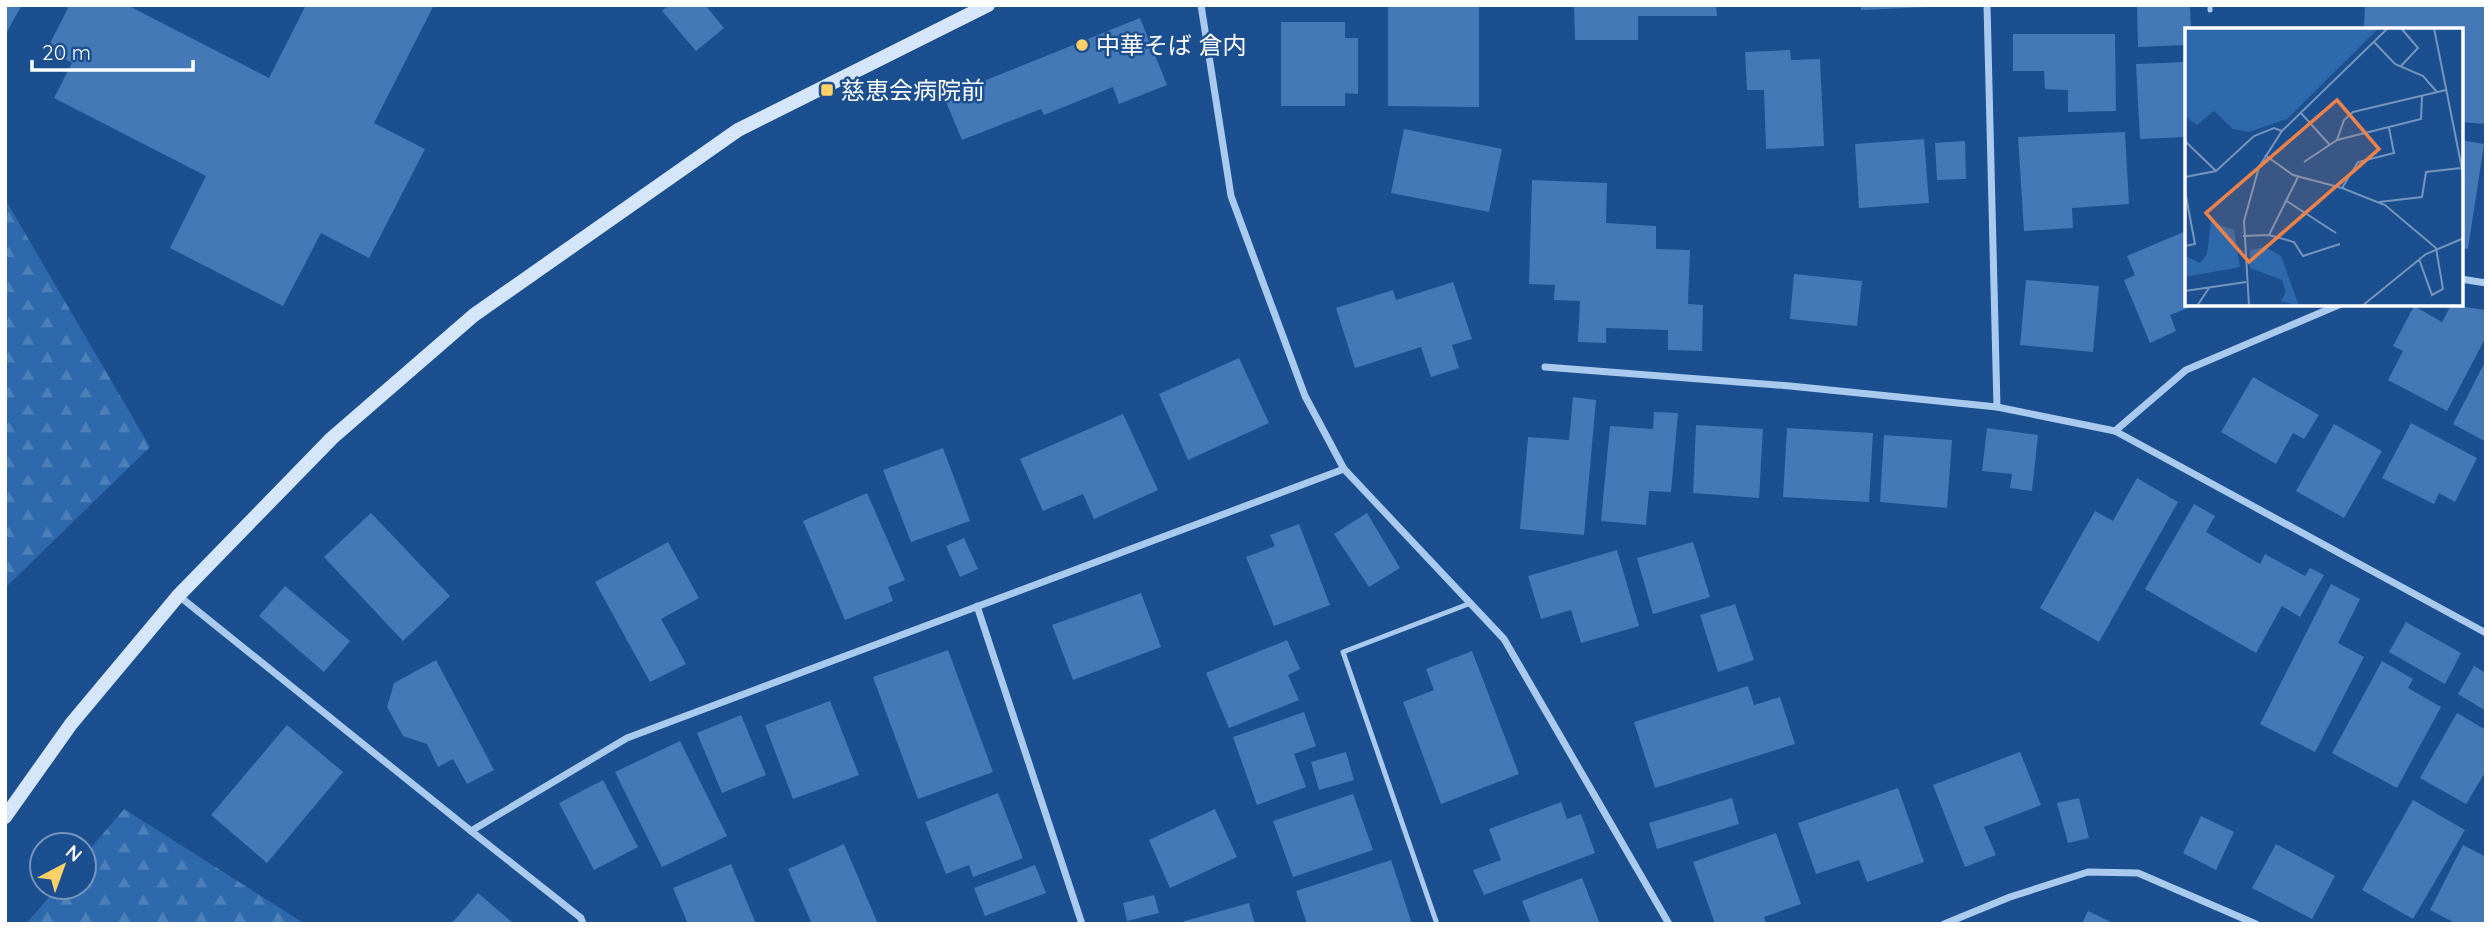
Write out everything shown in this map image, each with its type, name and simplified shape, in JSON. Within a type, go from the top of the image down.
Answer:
[{"type":"street","points":[[5,817],[71,724],[178,596],[332,438],[474,315],[738,130],[988,5]]},
{"type":"street","points":[[1201,5],[1231,196],[1304,396],[1344,469],[1504,639],[1669,924]]},
{"type":"street","points":[[1987,5],[1997,407]]},
{"type":"street","points":[[2463,279],[2486,283]]},
{"type":"street","points":[[2115,431],[2186,370],[2336,306]]},
{"type":"street","points":[[1545,367],[1790,386],[1997,407],[2115,431],[2486,633]]},
{"type":"street","points":[[471,831],[627,738],[1344,469]]},
{"type":"street","points":[[178,596],[581,918],[583,924]]},
{"type":"street","points":[[977,606],[1082,924]]},
{"type":"street","points":[[1944,924],[2010,897],[2088,872],[2138,873],[2256,924]]},
{"type":"lane","points":[[1437,924],[1343,652],[1471,603]]},
{"type":"green space","points":[[5,199],[150,447],[5,588]]},
{"type":"green space","points":[[124,809],[305,924],[26,924],[46,901],[98,901],[98,840]]},
{"type":"building","points":[[5,5],[22,5],[5,35]]},
{"type":"building","points":[[62,5],[127,5],[269,78],[306,5],[434,5],[374,123],[425,149],[369,258],[321,233],[283,306],[170,248],[206,176],[54,98],[72,63],[47,49],[68,8]]},
{"type":"building","points":[[669,5],[705,5],[724,28],[696,51],[662,11]]},
{"type":"building","points":[[1388,5],[1479,5],[1479,107],[1388,106]]},
{"type":"building","points":[[1574,5],[1716,5],[1717,16],[1638,16],[1638,40],[1575,40]]},
{"type":"building","points":[[1861,5],[1928,5],[1928,7],[1861,10]]},
{"type":"building","points":[[2137,5],[2190,5],[2191,28],[2185,28],[2185,45],[2138,47]]},
{"type":"building","points":[[2365,5],[2486,5],[2486,124],[2463,122],[2463,28],[2364,28]]},
{"type":"building","points":[[1140,18],[1167,85],[1119,104],[1113,87],[1044,115],[1041,109],[962,140],[944,97]]},
{"type":"building","points":[[1281,22],[1345,22],[1345,38],[1358,38],[1358,94],[1345,93],[1345,106],[1281,106]]},
{"type":"building","points":[[2013,34],[2115,34],[2116,111],[2068,112],[2068,90],[2045,89],[2044,71],[2013,71]]},
{"type":"building","points":[[1790,50],[1791,60],[1820,59],[1824,146],[1766,149],[1764,90],[1747,90],[1745,52]]},
{"type":"building","points":[[2185,62],[2185,137],[2140,139],[2136,64]]},
{"type":"building","points":[[1404,129],[1502,149],[1489,212],[1391,193]]},
{"type":"building","points":[[2125,132],[2129,204],[2072,208],[2073,228],[2024,231],[2018,137]]},
{"type":"building","points":[[1924,139],[1929,203],[1859,208],[1855,144]]},
{"type":"building","points":[[2463,140],[2484,144],[2468,249],[2463,248]]},
{"type":"building","points":[[1965,141],[1966,179],[1937,180],[1935,143]]},
{"type":"building","points":[[1532,180],[1607,183],[1606,223],[1656,226],[1656,249],[1690,250],[1688,304],[1703,305],[1702,351],[1668,350],[1668,330],[1606,328],[1606,343],[1578,342],[1580,301],[1554,300],[1555,285],[1529,284]]},
{"type":"building","points":[[2185,231],[2185,306],[2193,306],[2170,315],[2176,331],[2150,343],[2124,280],[2135,275],[2127,256]]},
{"type":"building","points":[[1794,274],[1862,281],[1857,326],[1790,319]]},
{"type":"building","points":[[2026,280],[2099,286],[2093,352],[2020,345]]},
{"type":"building","points":[[1453,282],[1472,339],[1452,345],[1459,368],[1431,377],[1421,347],[1355,368],[1336,308],[1393,290],[1396,300]]},
{"type":"building","points":[[2414,306],[2442,322],[2450,306],[2486,310],[2486,337],[2447,411],[2388,380],[2403,351],[2393,346]]},
{"type":"building","points":[[1239,358],[1269,423],[1188,460],[1159,394]]},
{"type":"building","points":[[2486,360],[2486,442],[2453,424]]},
{"type":"building","points":[[2253,377],[2319,415],[2304,439],[2293,433],[2276,464],[2221,432]]},
{"type":"building","points":[[1573,397],[1596,400],[1584,535],[1520,529],[1528,437],[1569,440]]},
{"type":"building","points":[[1654,412],[1678,413],[1671,492],[1649,491],[1646,525],[1601,521],[1610,426],[1653,429]]},
{"type":"building","points":[[1123,414],[1158,490],[1094,519],[1083,494],[1043,511],[1020,459]]},
{"type":"building","points":[[2411,423],[2477,458],[2455,502],[2439,493],[2434,504],[2382,478]]},
{"type":"building","points":[[2334,424],[2382,451],[2344,518],[2296,491]]},
{"type":"building","points":[[1696,425],[1763,429],[1759,498],[1693,493]]},
{"type":"building","points":[[1787,428],[1873,433],[1869,502],[1783,497]]},
{"type":"building","points":[[1987,428],[2038,435],[2032,491],[2010,488],[2012,474],[1982,471]]},
{"type":"building","points":[[1884,435],[1952,440],[1947,508],[1880,502]]},
{"type":"building","points":[[943,448],[970,521],[911,542],[883,470]]},
{"type":"building","points":[[2137,478],[2178,502],[2099,642],[2040,608],[2095,511],[2113,521]]},
{"type":"building","points":[[867,493],[905,580],[888,587],[893,601],[845,620],[803,521]]},
{"type":"building","points":[[2194,504],[2215,516],[2206,532],[2260,564],[2265,554],[2305,576],[2310,568],[2324,575],[2300,617],[2282,606],[2256,653],[2145,589]]},
{"type":"building","points":[[371,513],[450,596],[403,641],[324,557]]},
{"type":"building","points":[[1367,513],[1400,568],[1369,587],[1334,534]]},
{"type":"building","points":[[1299,524],[1330,605],[1274,626],[1246,557],[1275,546],[1270,535]]},
{"type":"building","points":[[964,538],[978,569],[960,577],[946,546]]},
{"type":"building","points":[[668,542],[699,598],[661,619],[686,664],[650,682],[595,582]]},
{"type":"building","points":[[1693,542],[1710,597],[1653,614],[1637,558]]},
{"type":"building","points":[[1617,550],[1639,626],[1581,643],[1571,610],[1541,619],[1528,576]]},
{"type":"building","points":[[2331,584],[2360,599],[2338,643],[2364,657],[2315,752],[2260,724]]},
{"type":"building","points":[[285,586],[350,641],[324,672],[259,616]]},
{"type":"building","points":[[1141,593],[1161,647],[1073,680],[1052,625]]},
{"type":"building","points":[[1735,604],[1754,660],[1718,672],[1700,615]]},
{"type":"building","points":[[2406,622],[2461,653],[2445,684],[2389,652]]},
{"type":"building","points":[[1287,640],[1300,669],[1288,675],[1299,700],[1229,728],[1206,673]]},
{"type":"building","points":[[948,650],[993,772],[918,799],[873,677]]},
{"type":"building","points":[[1472,651],[1519,774],[1441,804],[1403,702],[1434,690],[1426,669]]},
{"type":"building","points":[[436,660],[494,770],[467,784],[453,759],[438,767],[427,744],[403,736],[387,707],[394,683]]},
{"type":"building","points":[[2382,661],[2413,679],[2408,688],[2441,707],[2397,788],[2332,753]]},
{"type":"building","points":[[2474,666],[2486,673],[2486,711],[2458,694]]},
{"type":"building","points":[[1748,686],[1754,705],[1780,697],[1795,744],[1655,788],[1634,722]]},
{"type":"building","points":[[830,701],[859,775],[793,799],[765,725]]},
{"type":"building","points":[[1304,712],[1316,746],[1294,754],[1306,787],[1257,805],[1233,737]]},
{"type":"building","points":[[2457,713],[2486,730],[2486,771],[2466,804],[2420,778]]},
{"type":"building","points":[[741,715],[766,775],[722,793],[697,733]]},
{"type":"building","points":[[287,725],[343,772],[267,863],[211,815]]},
{"type":"building","points":[[680,741],[727,836],[662,867],[615,772]]},
{"type":"building","points":[[1346,752],[1354,780],[1319,790],[1311,762]]},
{"type":"building","points":[[2020,752],[2041,805],[1984,827],[1996,855],[1965,867],[1933,785]]},
{"type":"building","points":[[603,780],[638,847],[594,870],[559,803]]},
{"type":"building","points":[[1898,788],[1924,862],[1867,882],[1859,860],[1816,874],[1798,823]]},
{"type":"building","points":[[998,793],[1023,858],[973,877],[969,865],[946,874],[925,822]]},
{"type":"building","points":[[1353,794],[1373,850],[1293,877],[1273,821]]},
{"type":"building","points":[[1732,798],[1739,824],[1657,849],[1649,823]]},
{"type":"building","points":[[2079,798],[2089,838],[2068,843],[2057,803]]},
{"type":"building","points":[[2413,800],[2465,830],[2413,919],[2362,890]]},
{"type":"building","points":[[1561,802],[1567,819],[1581,814],[1595,853],[1484,895],[1473,870],[1501,860],[1489,829]]},
{"type":"building","points":[[1215,809],[1237,857],[1170,888],[1149,840]]},
{"type":"building","points":[[2201,816],[2234,832],[2216,870],[2183,853]]},
{"type":"building","points":[[1776,833],[1801,904],[1764,917],[1766,924],[1715,924],[1693,862]]},
{"type":"building","points":[[844,844],[878,924],[812,924],[788,869]]},
{"type":"building","points":[[2276,844],[2335,876],[2312,919],[2252,888]]},
{"type":"building","points":[[2463,845],[2486,857],[2486,924],[2457,924],[2430,910]]},
{"type":"building","points":[[1391,860],[1412,924],[1307,924],[1296,891]]},
{"type":"building","points":[[731,864],[756,924],[688,924],[673,888]]},
{"type":"building","points":[[1035,865],[1046,893],[985,916],[974,888]]},
{"type":"building","points":[[1582,878],[1600,924],[1531,924],[1522,901]]},
{"type":"building","points":[[478,893],[514,924],[451,924]]},
{"type":"building","points":[[1154,895],[1159,913],[1127,921],[1123,903]]},
{"type":"building","points":[[1249,903],[1255,924],[1178,924],[1178,923]]},
{"type":"building","points":[[2088,911],[2115,924],[2082,924]]},
{"type":"place","name":"中華そば 倉内","points":[[1082,45]]},
{"type":"place","name":"慈恵会病院前","points":[[827,90]]}]
